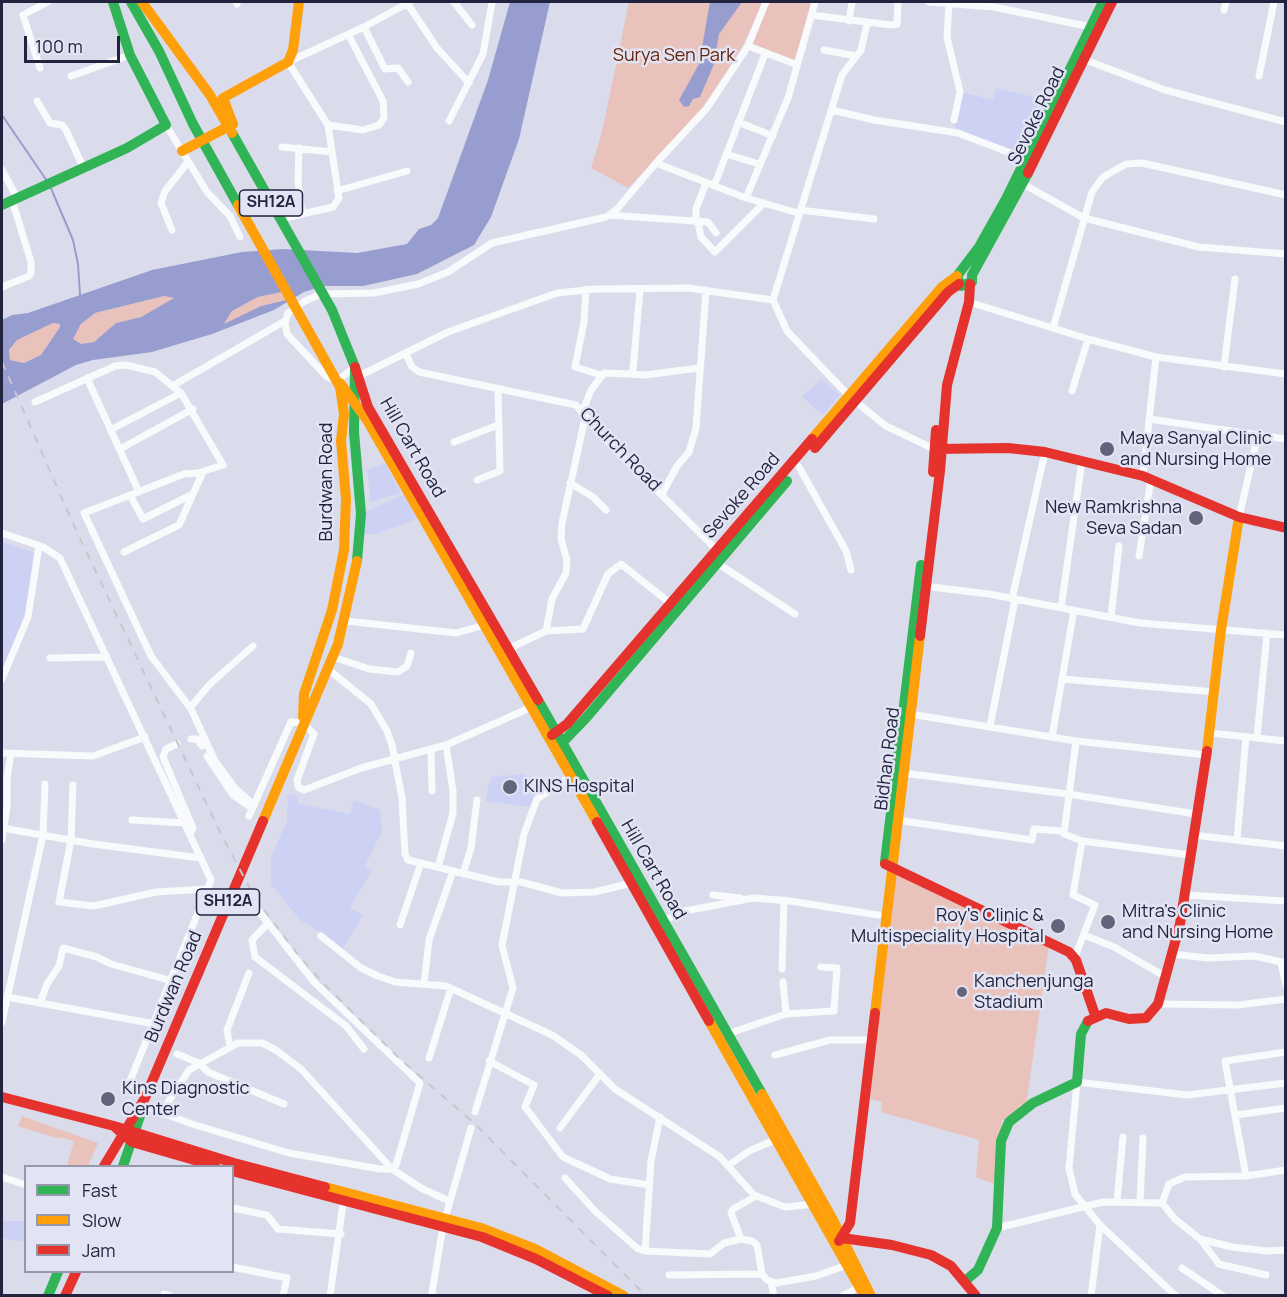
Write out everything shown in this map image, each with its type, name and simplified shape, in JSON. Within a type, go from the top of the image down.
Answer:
[{"type":"main road","points":[[2,206],[127,148],[166,125],[130,55],[113,2]]},
{"type":"main road","name":"Hill Cart Road","points":[[131,2],[159,51],[193,124],[304,324],[338,380],[361,405],[508,649],[559,746],[663,921],[871,1296]]},
{"type":"main road","name":"Hill Cart Road","points":[[141,2],[210,95],[332,310],[357,371],[361,405],[367,420],[532,707],[553,735]]},
{"type":"main road","points":[[182,151],[233,124],[223,98],[288,62],[293,50],[299,2]]},
{"type":"main road","name":"Sevoke Road","points":[[553,735],[567,724],[638,647],[670,603],[799,467],[942,287],[964,280],[1023,184],[1103,2]]},
{"type":"main road","name":"Sevoke Road","points":[[964,280],[979,246],[1112,2]]},
{"type":"main road","name":"Bidhan Road","points":[[836,1236],[849,1212],[876,963],[938,450],[944,369],[967,301],[964,280]]},
{"type":"main road","name":"Burdwan Road","points":[[301,728],[304,694],[332,610],[342,560],[346,500],[341,441],[344,414],[338,380]]},
{"type":"main road","name":"Sevoke Road","points":[[559,746],[638,647],[852,398]]},
{"type":"main road","points":[[344,414],[361,405]]},
{"type":"main road","name":"Burdwan Road","points":[[105,1165],[145,1100],[328,669],[346,621],[356,575],[360,525],[361,405]]},
{"type":"main road","points":[[938,450],[1008,448],[1045,452],[1147,478],[1239,517],[1286,528]]},
{"type":"main road","points":[[966,1281],[978,1270],[997,1228],[1001,1141],[1009,1122],[1033,1103],[1077,1082],[1081,1034],[1089,1018],[1107,1013],[1138,1020],[1146,1018],[1158,1004],[1185,895],[1207,755],[1221,630],[1239,517]]},
{"type":"main road","name":"Bidhan Road","points":[[876,963],[878,915],[897,820],[903,773],[903,734],[910,714],[918,616]]},
{"type":"main road","name":"Hill Cart Road","points":[[559,746],[571,776],[814,1204],[836,1236],[862,1291]]},
{"type":"main road","points":[[888,866],[1075,957],[1095,1015]]},
{"type":"main road","points":[[2,1097],[344,1196],[444,1222],[481,1228],[535,1249],[624,1296]]},
{"type":"main road","points":[[126,1133],[210,1165]]},
{"type":"main road","name":"Burdwan Road","points":[[123,1165],[126,1133]]},
{"type":"main road","points":[[234,1171],[344,1196]]},
{"type":"main road","points":[[444,1222],[536,1259],[608,1296]]},
{"type":"main road","points":[[836,1236],[892,1245],[931,1255],[951,1266],[966,1281],[976,1296]]},
{"type":"main road","points":[[48,1296],[58,1273]]},
{"type":"main road","points":[[65,1296],[76,1273]]},
{"type":"street","points":[[40,68],[23,15],[48,2]]},
{"type":"street","points":[[106,2],[118,22]]},
{"type":"street","points":[[289,217],[333,207],[339,198],[328,125],[288,62],[364,27],[409,2],[437,48],[469,83]]},
{"type":"street","points":[[454,2],[472,25]]},
{"type":"street","points":[[449,121],[483,54],[492,2]]},
{"type":"street","points":[[609,215],[707,108],[747,46],[766,2]]},
{"type":"street","points":[[746,198],[790,92],[795,64],[815,2]]},
{"type":"street","points":[[849,21],[852,2]]},
{"type":"street","points":[[811,15],[867,24],[897,24],[898,2]]},
{"type":"street","points":[[929,2],[994,7],[1091,27]]},
{"type":"street","points":[[949,2],[947,37],[960,92],[954,120]]},
{"type":"street","points":[[1224,10],[1226,2]]},
{"type":"street","points":[[1258,76],[1274,2]]},
{"type":"street","points":[[867,24],[861,50],[843,72],[773,300],[787,332],[852,398],[886,426],[938,450]]},
{"type":"street","points":[[364,27],[385,69],[398,68],[408,82]]},
{"type":"street","points":[[328,125],[363,130],[379,125],[384,118],[383,101],[348,34]]},
{"type":"street","points":[[747,46],[795,64]]},
{"type":"street","points":[[824,50],[856,56]]},
{"type":"street","points":[[714,186],[765,54]]},
{"type":"street","points":[[71,76],[130,55]]},
{"type":"street","points":[[1080,58],[1165,90],[1286,122]]},
{"type":"street","points":[[37,101],[50,123],[62,125],[66,130],[83,167]]},
{"type":"street","points":[[832,110],[874,120],[958,133],[1026,159]]},
{"type":"street","points":[[738,122],[773,136]]},
{"type":"street","points":[[166,125],[207,192],[230,216],[240,237]]},
{"type":"street","points":[[282,147],[332,152]]},
{"type":"street","points":[[299,148],[298,181],[302,214]]},
{"type":"street","points":[[726,154],[759,164]]},
{"type":"street","points":[[172,230],[161,202],[165,191],[188,162]]},
{"type":"street","points":[[1053,328],[1084,218],[1097,184],[1103,177],[1130,162],[1286,195]]},
{"type":"street","points":[[656,163],[746,198],[799,212],[874,219]]},
{"type":"street","points":[[2,170],[15,199],[31,262],[29,276],[2,287]]},
{"type":"street","points":[[337,191],[407,171]]},
{"type":"street","points":[[706,183],[696,208],[697,222],[703,240],[715,252],[764,203]]},
{"type":"street","points":[[1023,184],[1084,218],[1198,247],[1286,254]]},
{"type":"street","points":[[174,385],[285,321],[292,309],[316,296],[374,293],[418,284],[457,267],[492,243],[609,215],[708,222],[716,233]]},
{"type":"street","points":[[1224,367],[1235,279]]},
{"type":"street","points":[[285,321],[287,334],[302,351],[327,377],[338,380],[406,354],[448,332],[495,313],[557,293],[586,289],[705,290],[773,300]]},
{"type":"street","points":[[586,289],[584,322],[575,367],[601,375]]},
{"type":"street","points":[[630,374],[635,364],[640,290]]},
{"type":"street","points":[[662,494],[677,466],[689,452],[699,414],[699,368],[705,290]]},
{"type":"street","points":[[967,301],[1088,339],[1156,357],[1286,374]]},
{"type":"street","points":[[1072,391],[1088,339]]},
{"type":"street","name":"Church Road","points":[[406,354],[417,371],[498,390],[569,403],[584,415],[662,494],[714,557],[795,614]]},
{"type":"street","points":[[1139,556],[1156,357]]},
{"type":"street","points":[[35,402],[87,378],[126,364],[155,372],[174,385],[193,409],[223,465],[203,472],[184,474],[84,513],[151,656],[190,708],[215,762],[245,801]]},
{"type":"street","points":[[546,631],[552,599],[568,565],[561,533],[591,390],[601,375],[607,371],[645,375],[699,368]]},
{"type":"street","points":[[87,378],[139,492]]},
{"type":"street","points":[[477,480],[500,471],[498,390]]},
{"type":"street","points":[[112,429],[181,393]]},
{"type":"street","points":[[120,449],[193,409]]},
{"type":"street","points":[[1149,418],[1286,439]]},
{"type":"street","points":[[454,442],[498,425]]},
{"type":"street","points":[[1239,517],[1258,435]]},
{"type":"street","points":[[990,726],[1013,599],[1045,452]]},
{"type":"street","points":[[1061,608],[1082,461]]},
{"type":"street","points":[[799,467],[846,551],[851,570]]},
{"type":"street","points":[[124,552],[179,525],[203,472]]},
{"type":"street","points":[[570,483],[593,497],[606,510]]},
{"type":"street","points":[[130,495],[143,519],[193,494]]},
{"type":"street","points":[[3,535],[39,546],[60,558],[211,880],[155,1024],[128,1086],[145,1100],[192,1124],[289,1153],[392,1169]]},
{"type":"street","points":[[2,680],[27,616],[39,546]]},
{"type":"street","points":[[1111,617],[1119,546]]},
{"type":"street","points":[[508,649],[546,631],[583,629],[608,574],[621,564],[670,603]]},
{"type":"street","points":[[922,586],[1013,599],[1140,623],[1286,635]]},
{"type":"street","points":[[1052,737],[1074,610]]},
{"type":"street","points":[[346,621],[456,633],[485,626]]},
{"type":"street","points":[[1257,738],[1267,633]]},
{"type":"street","points":[[190,708],[209,685],[253,646]]},
{"type":"street","points":[[333,657],[369,669],[398,672],[407,666],[411,653]]},
{"type":"street","points":[[50,658],[107,657]]},
{"type":"street","points":[[328,669],[371,704],[387,731],[402,798],[405,857],[408,860],[463,874],[527,884],[549,891],[581,894],[632,883]]},
{"type":"street","points":[[1062,679],[1215,692]]},
{"type":"street","points":[[249,816],[291,722],[314,734],[297,780],[300,789],[308,789],[361,768],[446,746],[532,707]]},
{"type":"street","points":[[910,714],[1076,741],[1207,755]]},
{"type":"street","points":[[1210,733],[1286,741]]},
{"type":"street","points":[[2,753],[93,756],[145,737]]},
{"type":"street","points":[[1237,840],[1246,737]]},
{"type":"street","points":[[191,739],[199,741],[220,779],[253,806]]},
{"type":"street","points":[[1062,831],[1076,741]]},
{"type":"street","points":[[177,744],[166,749],[163,757],[193,828],[190,834]]},
{"type":"street","points":[[438,867],[453,813],[453,791],[446,746]]},
{"type":"street","points":[[431,750],[432,791]]},
{"type":"street","points":[[2,840],[11,754]]},
{"type":"street","points":[[903,773],[1068,794],[1196,814]]},
{"type":"street","points":[[475,1112],[513,988],[502,945],[519,850],[534,804],[542,795],[571,776]]},
{"type":"street","points":[[2,1022],[43,835],[45,784]]},
{"type":"street","points":[[73,785],[71,840],[59,902],[94,906],[156,892],[207,889]]},
{"type":"street","points":[[463,874],[471,848],[477,800]]},
{"type":"street","points":[[132,820],[185,824]]},
{"type":"street","points":[[897,820],[1032,840],[1034,829],[1062,831],[1082,841],[1190,855]]},
{"type":"street","points":[[3,828],[201,858]]},
{"type":"street","points":[[1193,835],[1286,846]]},
{"type":"street","points":[[1075,957],[1095,905],[1073,895],[1082,841]]},
{"type":"street","points":[[400,925],[421,863]]},
{"type":"street","points":[[424,984],[429,940],[453,871]]},
{"type":"street","points":[[713,907],[712,894],[784,900],[878,915]]},
{"type":"street","points":[[1185,895],[1286,901]]},
{"type":"street","points":[[663,921],[686,911],[713,907],[740,898]]},
{"type":"street","points":[[782,969],[784,900]]},
{"type":"street","points":[[254,905],[314,982],[420,1083],[400,1156],[392,1169]]},
{"type":"street","points":[[268,923],[254,936],[252,948],[255,957],[346,1026],[364,1049]]},
{"type":"street","points":[[1084,935],[1114,947],[1166,977]]},
{"type":"street","points":[[321,936],[361,968],[378,976],[395,982],[451,988],[552,1035],[581,1055],[615,1089],[729,1165],[756,1196],[784,1207],[814,1204]]},
{"type":"street","points":[[40,1003],[47,984],[59,966],[63,948],[172,981]]},
{"type":"street","points":[[1172,954],[1208,958],[1254,956],[1283,963],[1286,985]]},
{"type":"street","points":[[727,1034],[786,1014],[834,1011],[837,968],[821,967]]},
{"type":"street","points":[[230,1047],[227,1030],[249,973]]},
{"type":"street","points":[[783,982],[786,1014]]},
{"type":"street","points":[[429,1058],[451,988]]},
{"type":"street","points":[[7,996],[155,1024]]},
{"type":"street","points":[[1158,1004],[1239,1005],[1286,999]]},
{"type":"street","points":[[775,1055],[830,1040],[869,1040]]},
{"type":"street","points":[[168,1102],[182,1077],[199,1063],[230,1047],[251,1041],[276,1050],[301,1069],[392,1169],[421,1188],[449,1201]]},
{"type":"street","points":[[1246,1176],[1225,1061],[1286,1052]]},
{"type":"street","points":[[177,1054],[199,1063],[208,1072],[284,1104]]},
{"type":"street","points":[[489,1061],[534,1085],[525,1107],[563,1156],[610,1179],[649,1185]]},
{"type":"street","points":[[560,1128],[600,1074]]},
{"type":"street","points":[[1176,1296],[1100,1225],[1075,1194],[1069,1168],[1077,1082],[1187,1095],[1286,1083]]},
{"type":"street","points":[[1236,1115],[1286,1108]]},
{"type":"street","points":[[645,1251],[649,1185],[656,1130],[660,1117]]},
{"type":"street","points":[[432,1293],[444,1222],[471,1128]]},
{"type":"street","points":[[1118,1202],[1123,1137]]},
{"type":"street","points":[[1140,1202],[1143,1138]]},
{"type":"street","points":[[729,1165],[749,1151],[777,1139]]},
{"type":"street","points":[[1162,1203],[1166,1187],[1178,1179],[1246,1176],[1286,1170]]},
{"type":"street","points":[[2,1177],[24,1184]]},
{"type":"street","points":[[565,1178],[595,1211],[638,1249],[710,1254],[724,1243],[741,1239],[755,1242],[762,1274],[771,1282],[774,1296]]},
{"type":"street","points":[[330,1296],[341,1234],[344,1196]]},
{"type":"street","points":[[741,1239],[731,1213],[733,1209],[756,1196]]},
{"type":"street","points":[[997,1228],[1084,1206],[1118,1202],[1162,1203],[1175,1219],[1200,1239],[1219,1264],[1266,1275]]},
{"type":"street","points":[[234,1208],[267,1215],[278,1229],[341,1234]]},
{"type":"street","points":[[1091,1296],[1100,1225]]},
{"type":"street","points":[[1200,1239],[1244,1248],[1286,1250]]},
{"type":"street","points":[[771,1282],[816,1276],[848,1265]]},
{"type":"street","points":[[234,1267],[286,1278],[284,1296]]},
{"type":"street","points":[[1182,1268],[1223,1296]]},
{"type":"street","points":[[669,1275],[762,1274]]},
{"type":"street","points":[[842,1296],[862,1291]]},
{"type":"shaded area","points":[[510,2],[550,2],[519,139],[491,217],[474,245],[417,274],[363,286],[323,286],[304,292],[274,310],[212,334],[152,352],[93,360],[76,365],[2,404],[2,320],[12,315],[28,313],[152,270],[242,252],[283,249],[357,253],[407,244],[419,229],[431,225],[438,218],[488,80]],"holes":[[[282,292],[286,300],[261,306],[224,324],[232,311],[258,297]],[[164,296],[174,298],[141,317],[116,323],[94,342],[81,344],[73,339],[81,324],[95,313]],[[53,323],[60,324],[41,355],[24,363],[10,360],[9,350],[17,340]]]},
{"type":"shaded area","points":[[710,2],[742,2],[719,34],[714,64],[700,97],[693,99],[689,106],[684,107],[679,100],[699,64]]},
{"type":"shaded area","points":[[996,88],[1047,100],[1021,152],[954,130],[962,92],[993,100]]},
{"type":"shaded area","points":[[821,379],[840,395],[823,415],[802,397]]},
{"type":"shaded area","points":[[385,463],[401,493],[371,502],[367,470]]},
{"type":"shaded area","points":[[405,494],[419,518],[376,534],[362,534],[363,513]]},
{"type":"shaded area","points":[[2,542],[34,552],[27,611],[2,674]]},
{"type":"shaded area","name":"KINS Hospital","points":[[525,774],[536,796],[529,807],[485,801],[491,777]]},
{"type":"shaded area","points":[[288,794],[297,796],[299,804],[350,814],[354,800],[380,810],[382,831],[365,866],[372,870],[350,908],[363,915],[342,950],[325,935],[300,920],[271,884],[271,858],[287,820]]},
{"type":"shaded area","points":[[2,1221],[24,1221],[24,1242],[2,1238]]},
{"type":"green space","name":"Surya Sen Park","points":[[629,2],[763,2],[743,45],[706,106],[628,188],[591,168],[602,132]]},
{"type":"green space","points":[[768,2],[813,2],[794,61],[751,43]]},
{"type":"green space","points":[[282,292],[286,300],[261,306],[224,325],[232,311],[258,297]]},
{"type":"green space","points":[[164,296],[174,298],[141,317],[116,323],[94,342],[81,344],[73,339],[81,324],[95,313]]},
{"type":"green space","points":[[53,323],[60,324],[60,327],[41,355],[24,363],[10,360],[9,350],[17,340]]},
{"type":"green space","name":"Kanchenjunga Stadium","points":[[894,871],[1049,946],[1026,1106],[1019,1105],[1018,1110],[1002,1121],[994,1184],[976,1177],[979,1140],[881,1112],[882,1102],[870,1099]]},
{"type":"green space","points":[[22,1116],[98,1143],[88,1165],[67,1165],[74,1141],[60,1137],[59,1139],[18,1126]]},
{"type":"waterway","points":[[2,115],[47,181]]},
{"type":"waterway","points":[[50,186],[73,240],[78,264],[80,295]]},
{"type":"railway","points":[[2,362],[75,528],[221,834],[255,898],[299,956],[328,988],[402,1061],[473,1122],[646,1296]]},
{"type":"traffic: fast","points":[[2,205],[127,148],[166,125],[130,55],[113,2]]},
{"type":"traffic: fast","points":[[131,2],[159,51],[193,124],[238,205]]},
{"type":"traffic: fast","points":[[1028,173],[972,275],[972,282],[961,286],[957,276],[979,247],[1006,199],[1103,2]]},
{"type":"traffic: fast","points":[[232,133],[332,310],[355,367],[354,432],[361,514],[357,561]]},
{"type":"traffic: fast","points":[[559,746],[586,718],[787,481]]},
{"type":"traffic: fast","points":[[885,862],[921,565]]},
{"type":"traffic: fast","points":[[538,700],[762,1094]]},
{"type":"traffic: fast","points":[[965,1281],[978,1270],[997,1228],[1001,1141],[1009,1122],[1033,1103],[1077,1082],[1081,1034],[1088,1021]]},
{"type":"traffic: fast","points":[[123,1165],[140,1116]]},
{"type":"traffic: fast","points":[[48,1296],[58,1273]]},
{"type":"traffic: slow","points":[[142,2],[210,95],[232,133]]},
{"type":"traffic: slow","points":[[182,151],[233,124],[223,98],[288,62],[293,50],[299,2]]},
{"type":"traffic: slow","points":[[238,205],[340,387],[344,414],[341,441],[346,499],[344,550],[332,610],[304,694],[303,717]]},
{"type":"traffic: slow","points":[[812,439],[942,287],[957,276]]},
{"type":"traffic: slow","points":[[340,383],[367,420],[597,822]]},
{"type":"traffic: slow","points":[[1207,751],[1221,630],[1239,517]]},
{"type":"traffic: slow","points":[[263,821],[338,644],[357,561]]},
{"type":"traffic: slow","points":[[875,1013],[920,636]]},
{"type":"traffic: slow","points":[[709,1021],[861,1290]]},
{"type":"traffic: slow","points":[[762,1094],[832,1218],[871,1296]]},
{"type":"traffic: slow","points":[[325,1187],[481,1228],[535,1249],[624,1296]]},
{"type":"traffic: jam","points":[[1028,173],[1112,2]]},
{"type":"traffic: jam","points":[[815,448],[948,292],[959,284]]},
{"type":"traffic: jam","points":[[920,636],[940,471],[947,385],[969,302],[970,284]]},
{"type":"traffic: jam","points":[[355,367],[368,407],[538,700]]},
{"type":"traffic: jam","points":[[933,472],[936,430]]},
{"type":"traffic: jam","points":[[552,735],[567,724],[812,439]]},
{"type":"traffic: jam","points":[[936,449],[1008,448],[1045,452],[1143,476],[1239,517],[1286,528]]},
{"type":"traffic: jam","points":[[1088,1021],[1106,1013],[1129,1019],[1146,1018],[1158,1004],[1180,924],[1207,751]]},
{"type":"traffic: jam","points":[[105,1165],[145,1098],[263,821]]},
{"type":"traffic: jam","points":[[597,822],[709,1021]]},
{"type":"traffic: jam","points":[[885,864],[1069,952],[1076,960],[1095,1015]]},
{"type":"traffic: jam","points":[[839,1241],[850,1223],[875,1013]]},
{"type":"traffic: jam","points":[[2,1097],[114,1126],[234,1163],[325,1187]]},
{"type":"traffic: jam","points":[[116,1128],[132,1142],[212,1165]]},
{"type":"traffic: jam","points":[[234,1172],[482,1237],[536,1259],[608,1296]]},
{"type":"traffic: jam","points":[[842,1238],[892,1245],[931,1255],[951,1266],[976,1296]]},
{"type":"traffic: jam","points":[[65,1296],[76,1273]]},
{"type":"place","name":"Maya Sanyal Clinic and Nursing Home","points":[[1107,449]]},
{"type":"place","name":"New Ramkrishna Seva Sadan","points":[[1196,518]]},
{"type":"place","name":"KINS Hospital","points":[[510,787]]},
{"type":"place","name":"Mitra's Clinic and Nursing Home","points":[[1108,922]]},
{"type":"place","name":"Roy's Clinic & Multispeciality Hospital","points":[[1058,926]]},
{"type":"place","name":"Kanchenjunga Stadium","points":[[962,992]]},
{"type":"place","name":"Kins Diagnostic Center","points":[[108,1099]]}]
